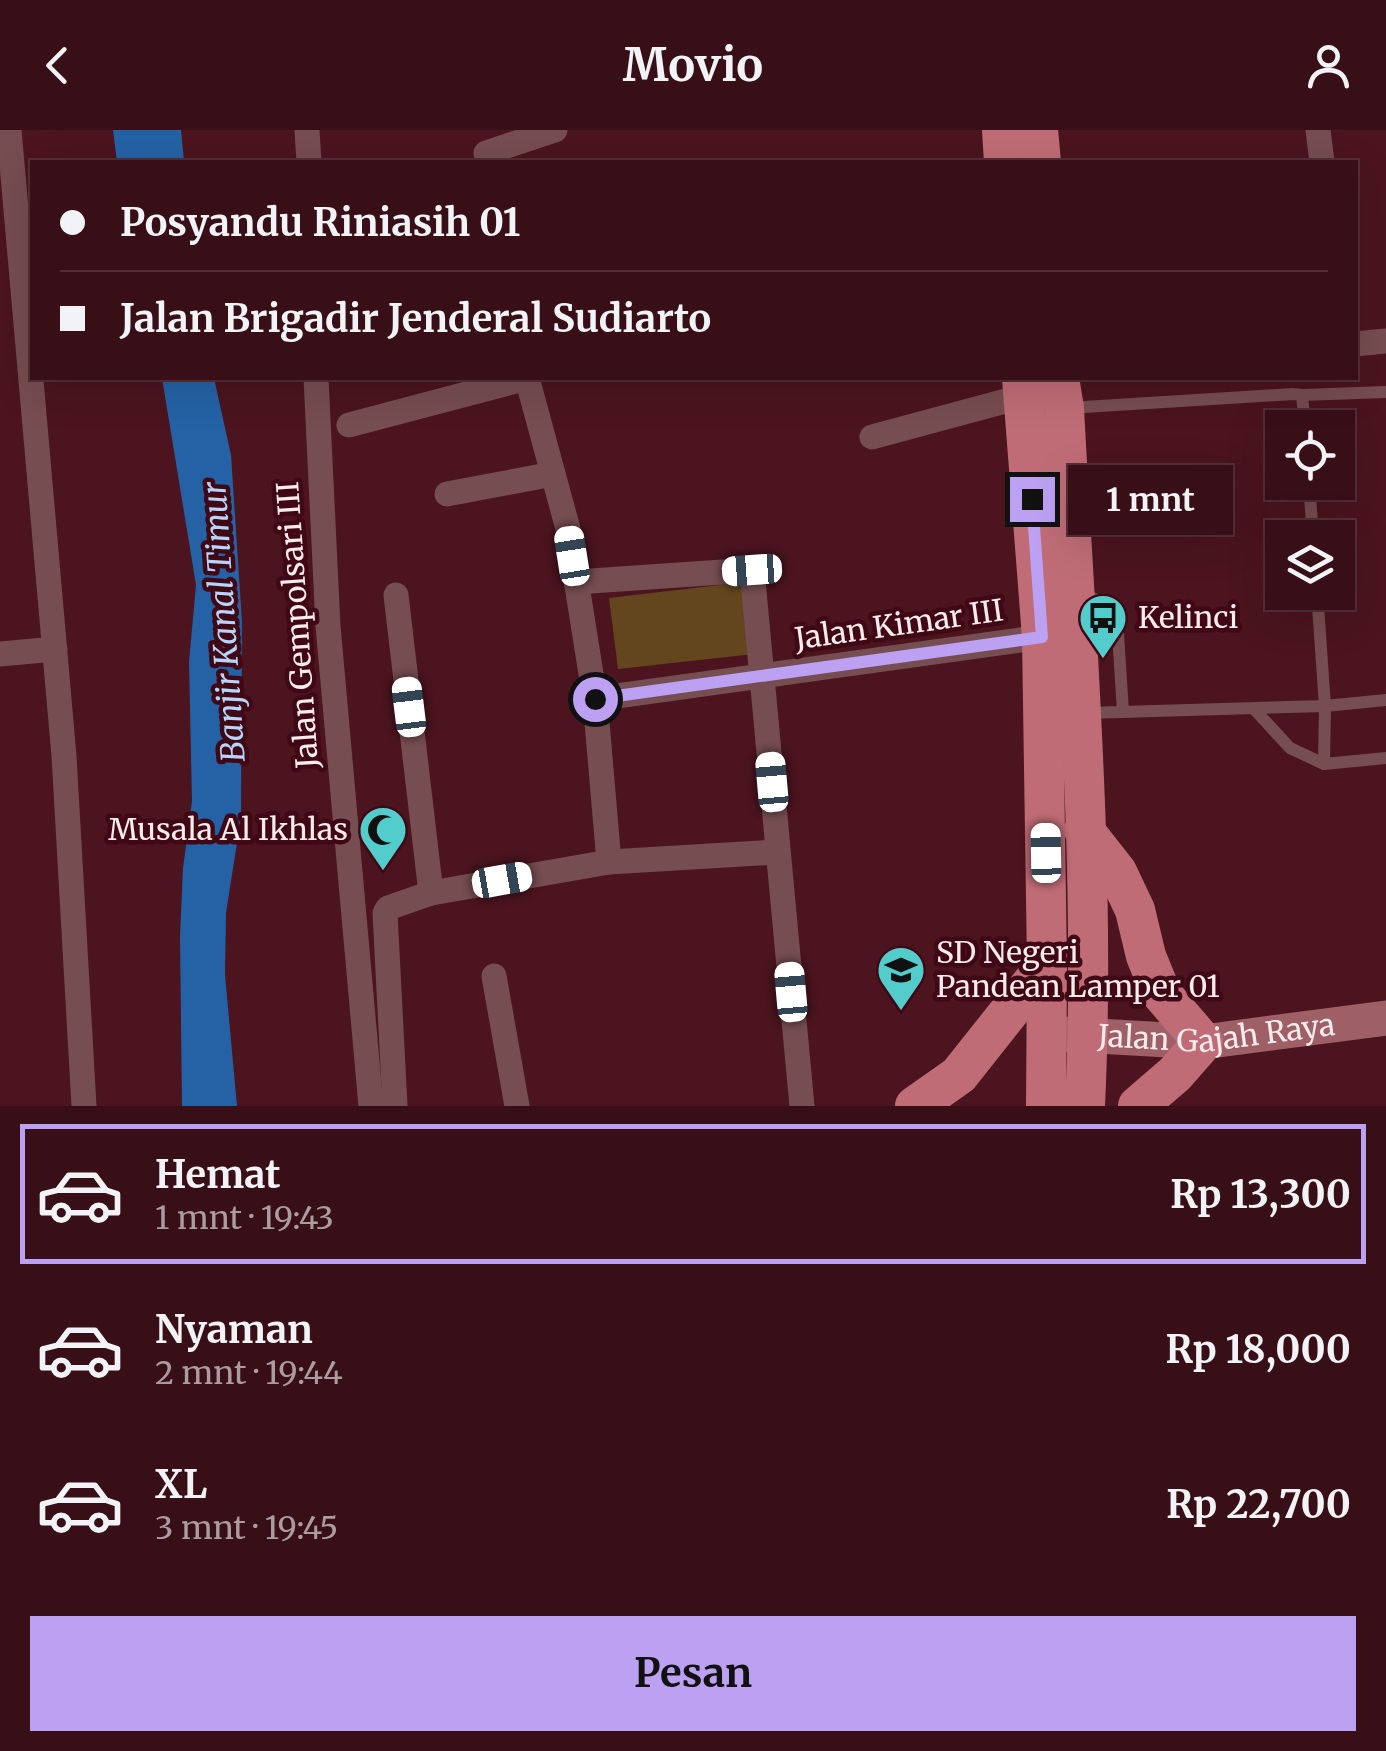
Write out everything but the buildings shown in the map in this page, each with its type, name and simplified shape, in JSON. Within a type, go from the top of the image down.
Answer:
[{"type":"main road","points":[[1002,130],[1004,160]]},
{"type":"main road","points":[[1038,130],[1041,160]]},
{"type":"main road","points":[[1023,386],[1042,637],[1048,964],[1046,1106]]},
{"type":"main road","points":[[1062,393],[1084,830],[1088,1033],[1085,1106]]},
{"type":"main road","points":[[1084,830],[1123,884],[1161,992],[1203,1042],[1138,1106]]},
{"type":"main road","points":[[915,1106],[959,1074],[1048,964]]},
{"type":"main road","name":"Jalan Gajah Raya","points":[[1046,1034],[1088,1033],[1203,1042],[1386,1018]]},
{"type":"street","points":[[8,130],[30,373]]},
{"type":"street","points":[[307,130],[309,160]]},
{"type":"street","points":[[485,149],[555,130]]},
{"type":"street","points":[[1318,130],[1322,160]]},
{"type":"street","points":[[1358,344],[1386,342]]},
{"type":"street","points":[[31,380],[55,650],[84,1106]]},
{"type":"street","name":"Jalan Gempolsari III","points":[[316,380],[328,626],[371,1106]]},
{"type":"street","points":[[349,426],[528,380],[568,529],[595,699],[609,862]]},
{"type":"street","points":[[872,437],[1023,386]]},
{"type":"street","points":[[447,494],[553,474]]},
{"type":"street","points":[[576,582],[752,570],[764,678]]},
{"type":"street","points":[[396,595],[430,893]]},
{"type":"street","name":"Jalan Kimar III","points":[[595,699],[1042,637]]},
{"type":"street","points":[[0,654],[55,650]]},
{"type":"street","name":"Jalan Kimar III","points":[[764,678],[802,1106]]},
{"type":"street","points":[[394,1106],[385,913],[391,906],[430,893],[609,862],[778,852]]},
{"type":"street","points":[[494,976],[517,1106]]},
{"type":"lane","points":[[1062,393],[1386,392]]},
{"type":"lane","points":[[1302,395],[1303,410]]},
{"type":"lane","points":[[1073,589],[1103,603],[1117,618],[1124,712]]},
{"type":"lane","points":[[1318,610],[1325,706],[1324,764]]},
{"type":"lane","points":[[1080,713],[1325,706],[1386,700]]},
{"type":"lane","points":[[1254,709],[1290,748],[1324,764],[1386,758]]},
{"type":"shaded area","points":[[745,582],[754,654],[618,669],[609,598]]},
{"type":"water","points":[[113,130],[181,130],[184,160],[117,160]]},
{"type":"water","name":"Banjir Kanal Timur","points":[[162,380],[214,380],[231,455],[242,622],[241,817],[226,913],[225,975],[237,1106],[182,1106],[180,937],[183,868],[192,801],[189,662],[196,585]]},
{"type":"place","name":"Kelinci","points":[[1103,660]]},
{"type":"place","name":"Musala Al Ikhlas","points":[[383,872]]},
{"type":"place","name":"SD Negeri Pandean Lamper 01","points":[[901,1012]]},
{"type":"route","points":[[595,699],[1042,637],[1032,499]]}]
